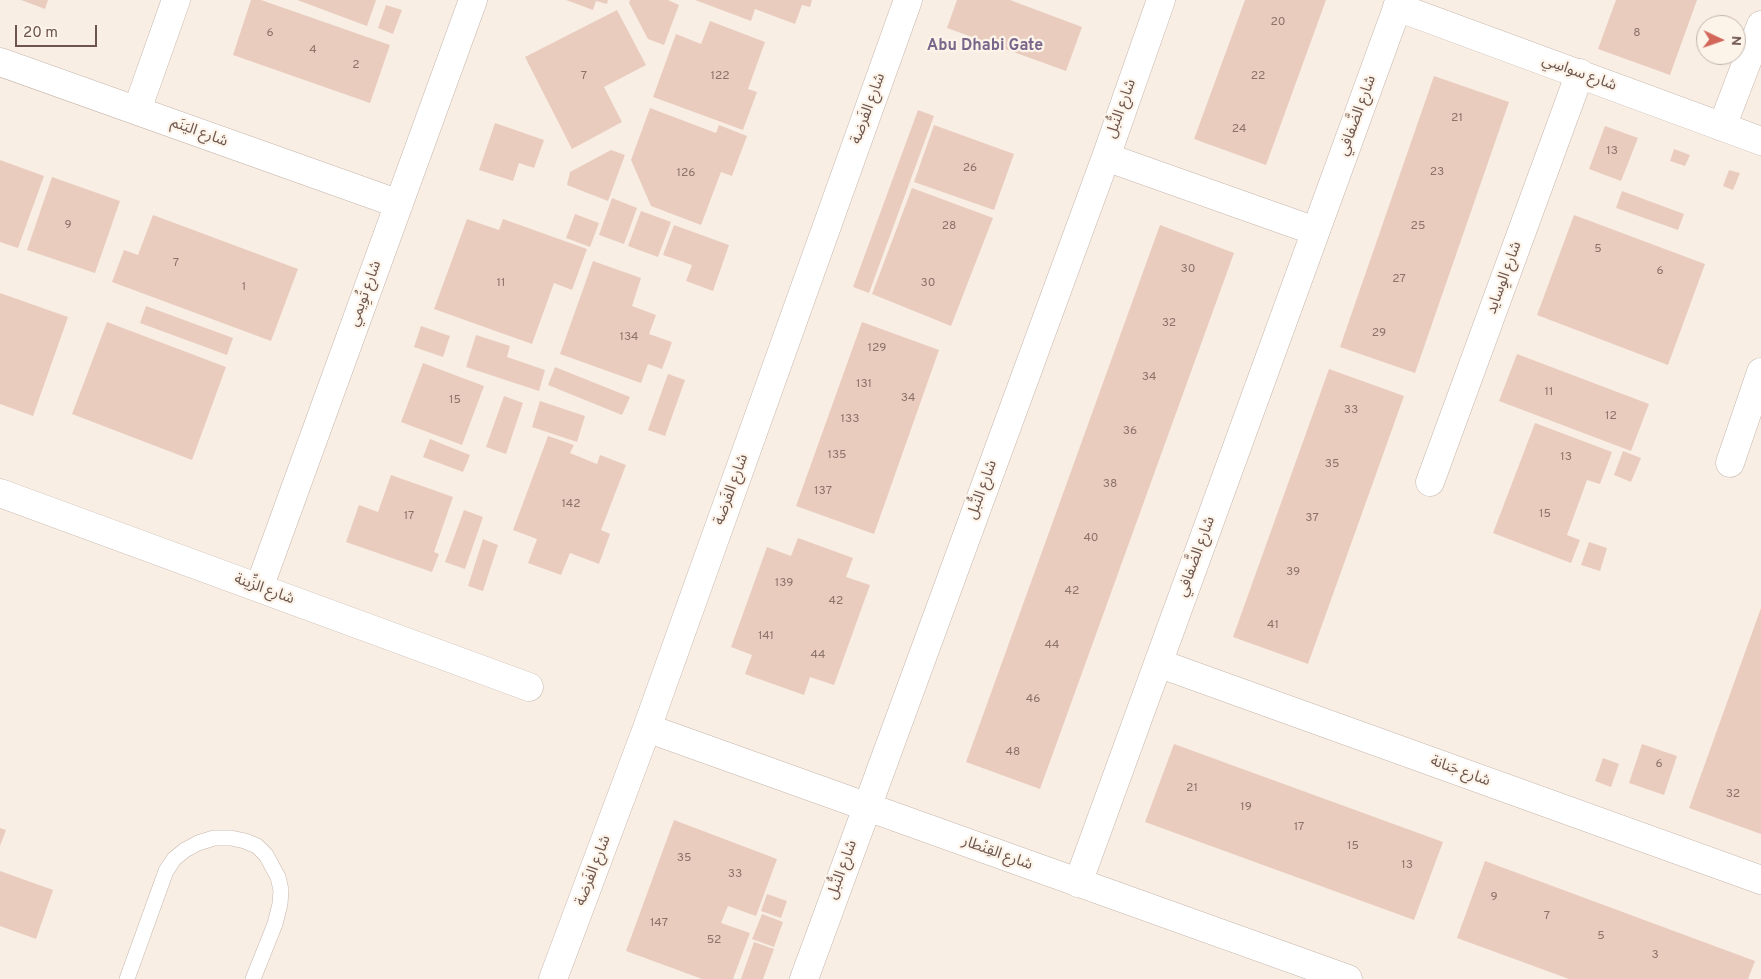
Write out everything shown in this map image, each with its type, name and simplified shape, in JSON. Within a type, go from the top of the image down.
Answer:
[{"type":"street","points":[[137,110],[176,0]]},
{"type":"street","name":"شارع تُوِيمي","points":[[259,588],[473,0]]},
{"type":"street","name":"شارع الفَرضة","points":[[553,979],[647,728],[908,0]]},
{"type":"street","name":"شارع النُّبل","points":[[804,979],[1106,157],[1161,0]]},
{"type":"street","name":"شارع سواسِي","points":[[1399,3],[1580,74],[1761,141]]},
{"type":"street","name":"شارع الضَّفافي","points":[[1078,883],[1399,3]]},
{"type":"street","points":[[1722,126],[1761,25]]},
{"type":"street","name":"شارع اليَنَم","points":[[0,62],[399,204]]},
{"type":"street","name":"شارع الوِسايد","points":[[1430,482],[1580,74]]},
{"type":"street","points":[[1106,157],[1316,232]]},
{"type":"street","points":[[1730,462],[1761,372]]},
{"type":"street","name":"شارع الزِّينة","points":[[0,493],[529,687]]},
{"type":"street","name":"شارع جَنانة","points":[[1158,663],[1761,880]]},
{"type":"street","name":"شارع القِنْطار","points":[[647,728],[1348,979]]},
{"type":"lane","points":[[127,979],[166,871],[174,859],[198,843],[214,838],[231,838],[257,846],[266,855],[273,865],[281,890],[275,924],[253,979]]},
{"type":"building","points":[[21,0],[48,0],[45,9]]},
{"type":"building","points":[[251,0],[261,0],[390,45],[370,103],[233,55]]},
{"type":"building","points":[[297,0],[376,0],[367,26]]},
{"type":"building","points":[[566,0],[608,0],[607,4],[596,1],[593,10]]},
{"type":"building","points":[[630,0],[668,0],[679,5],[664,45],[648,39],[629,3]]},
{"type":"building","points":[[695,0],[812,0],[810,7],[802,5],[795,24],[755,9],[751,21]]},
{"type":"building","points":[[957,0],[1010,0],[1082,27],[1066,71],[947,28]]},
{"type":"building","points":[[1245,0],[1326,0],[1266,165],[1194,139]]},
{"type":"building","points":[[1616,0],[1697,0],[1670,75],[1598,49]]},
{"type":"building","points":[[386,5],[402,10],[393,34],[378,28]]},
{"type":"building","points":[[617,10],[646,65],[604,87],[622,122],[572,149],[525,57]]},
{"type":"building","points":[[710,21],[765,42],[748,89],[757,92],[743,130],[653,97],[676,34],[701,44]]},
{"type":"building","points":[[1434,76],[1509,102],[1415,373],[1340,347]]},
{"type":"building","points":[[650,108],[716,133],[719,125],[747,136],[732,176],[721,172],[701,225],[651,206],[631,160]]},
{"type":"building","points":[[918,110],[934,116],[869,293],[853,287]]},
{"type":"building","points":[[495,123],[544,140],[534,168],[519,163],[513,181],[479,170]]},
{"type":"building","points":[[934,125],[1014,154],[994,210],[914,182]]},
{"type":"building","points":[[1605,126],[1638,138],[1621,181],[1589,169]]},
{"type":"building","points":[[1674,149],[1690,155],[1685,166],[1670,161]]},
{"type":"building","points":[[611,150],[625,155],[608,201],[567,185],[570,172]]},
{"type":"building","points":[[0,160],[44,176],[18,248],[0,242]]},
{"type":"building","points":[[1729,170],[1740,173],[1733,190],[1723,186]]},
{"type":"building","points":[[52,177],[120,201],[95,273],[27,250]]},
{"type":"building","points":[[912,188],[993,218],[951,326],[872,294]]},
{"type":"building","points":[[1622,191],[1684,214],[1678,230],[1616,208]]},
{"type":"building","points":[[612,198],[637,208],[624,244],[599,235]]},
{"type":"building","points":[[641,211],[671,222],[658,257],[628,246]]},
{"type":"building","points":[[575,214],[599,223],[590,247],[566,238]]},
{"type":"building","points":[[153,215],[298,269],[271,341],[112,282],[124,250],[138,255]]},
{"type":"building","points":[[1574,215],[1705,264],[1668,365],[1537,315]]},
{"type":"building","points":[[467,219],[499,230],[503,219],[587,249],[572,290],[554,283],[532,344],[434,309]]},
{"type":"building","points":[[674,225],[729,245],[713,291],[686,281],[692,265],[663,255]]},
{"type":"building","points":[[1160,225],[1234,253],[1040,789],[966,762]]},
{"type":"building","points":[[593,261],[641,278],[632,306],[656,315],[649,334],[672,342],[662,369],[648,364],[641,383],[560,354]]},
{"type":"building","points":[[0,293],[68,317],[33,416],[0,404]]},
{"type":"building","points":[[146,306],[233,338],[227,355],[140,323]]},
{"type":"building","points":[[107,322],[226,367],[192,460],[72,414]]},
{"type":"building","points":[[862,322],[939,350],[874,534],[796,506]]},
{"type":"building","points":[[421,326],[450,336],[443,357],[414,347]]},
{"type":"building","points":[[476,335],[510,346],[507,357],[545,370],[539,391],[466,367]]},
{"type":"building","points":[[1517,354],[1649,404],[1631,451],[1499,401]]},
{"type":"building","points":[[423,363],[484,386],[462,445],[401,422]]},
{"type":"building","points":[[555,367],[630,397],[622,415],[548,385]]},
{"type":"building","points":[[1329,369],[1404,396],[1308,664],[1233,637]]},
{"type":"building","points":[[668,374],[685,380],[665,436],[648,430]]},
{"type":"building","points":[[504,396],[523,403],[506,454],[486,447]]},
{"type":"building","points":[[540,401],[585,416],[577,442],[532,427]]},
{"type":"building","points":[[1535,423],[1612,452],[1600,484],[1587,480],[1567,535],[1580,540],[1571,563],[1493,533]]},
{"type":"building","points":[[548,436],[574,445],[570,453],[597,464],[600,455],[626,465],[601,530],[610,534],[599,564],[570,553],[561,575],[528,563],[537,539],[513,530]]},
{"type":"building","points":[[430,439],[470,455],[463,472],[423,457]]},
{"type":"building","points":[[1623,451],[1641,458],[1631,482],[1614,475]]},
{"type":"building","points":[[391,475],[453,497],[434,552],[439,554],[432,572],[346,542],[359,505],[378,512]]},
{"type":"building","points":[[464,510],[483,517],[465,569],[445,562]]},
{"type":"building","points":[[798,538],[853,558],[846,577],[870,585],[834,685],[810,677],[804,695],[745,674],[752,655],[731,647],[767,547],[791,556]]},
{"type":"building","points":[[483,539],[498,545],[483,591],[468,586]]},
{"type":"building","points":[[1589,542],[1607,548],[1600,571],[1581,565]]},
{"type":"building","points":[[1761,608],[1761,834],[1689,808]]},
{"type":"building","points":[[1174,744],[1443,842],[1414,920],[1145,822]]},
{"type":"building","points":[[1642,744],[1677,756],[1664,795],[1629,783]]},
{"type":"building","points":[[1603,758],[1619,764],[1611,787],[1595,781]]},
{"type":"building","points":[[674,820],[777,859],[756,916],[728,906],[721,923],[750,933],[733,979],[702,979],[626,951]]},
{"type":"building","points":[[0,828],[6,830],[0,846]]},
{"type":"building","points":[[1485,861],[1755,961],[1748,979],[1569,979],[1457,938]]},
{"type":"building","points":[[0,871],[53,890],[36,939],[0,926]]},
{"type":"building","points":[[767,894],[787,901],[781,918],[761,911]]},
{"type":"building","points":[[762,914],[783,922],[774,947],[752,939]]},
{"type":"building","points":[[754,942],[774,949],[763,979],[741,979]]},
{"type":"district","name":"Abu Dhabi Gate","points":[[985,47]]}]
